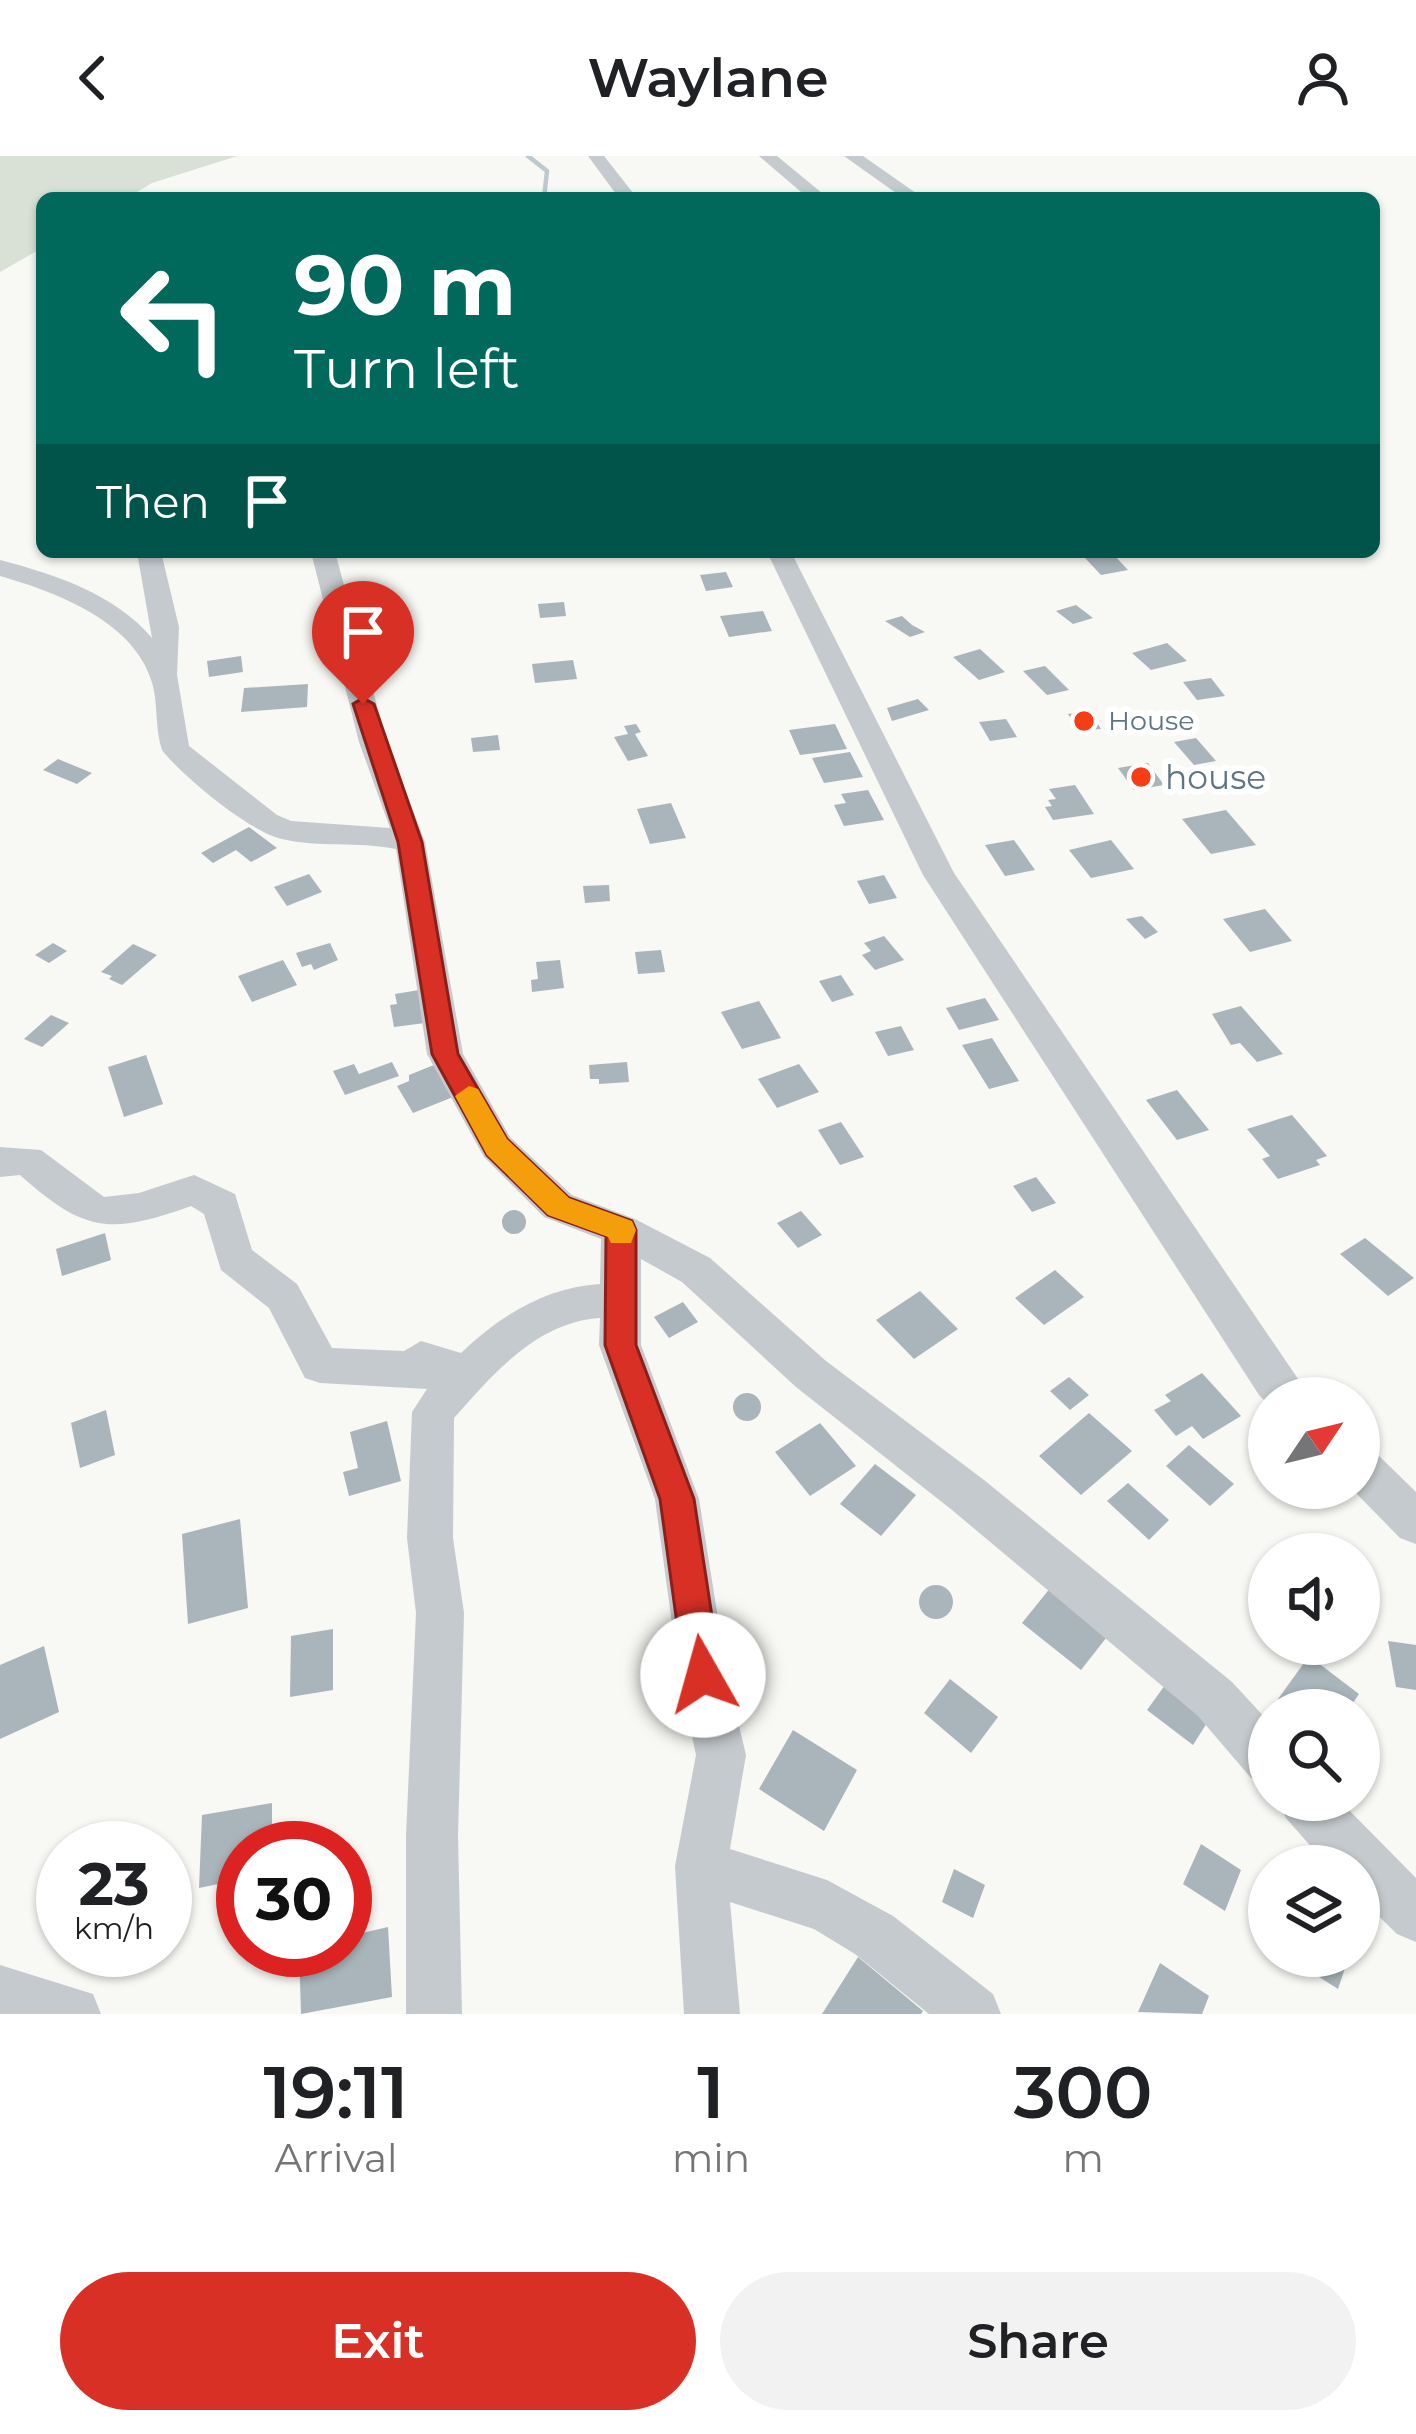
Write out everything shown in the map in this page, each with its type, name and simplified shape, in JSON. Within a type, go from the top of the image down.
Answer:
[{"type":"street","points":[[596,156],[623,192]]},
{"type":"street","points":[[767,156],[812,192]]},
{"type":"street","points":[[852,156],[905,192]]},
{"type":"street","points":[[150,558],[166,627],[164,676],[169,734],[176,750],[266,822],[307,835],[367,833],[410,842]]},
{"type":"street","points":[[325,558],[373,742],[410,842],[445,1054],[497,1147],[558,1206],[621,1230],[696,1270],[811,1375],[968,1495],[1215,1699],[1248,1736]]},
{"type":"street","points":[[782,558],[939,875],[1271,1377]]},
{"type":"street","points":[[0,568],[47,583],[134,629],[164,676]]},
{"type":"street","points":[[0,1162],[28,1160],[82,1208],[121,1215],[194,1190],[221,1205],[235,1259],[284,1296],[320,1365],[468,1373]]},
{"type":"street","points":[[621,1230],[620,1345],[677,1499],[703,1675],[721,1755],[701,1866],[712,2014]]},
{"type":"street","points":[[434,2014],[432,1836],[440,1613],[430,1538],[433,1412],[485,1354],[564,1303],[619,1300]]},
{"type":"street","points":[[421,1360],[468,1373]]},
{"type":"street","points":[[1380,1487],[1416,1523]]},
{"type":"street","points":[[1323,1821],[1416,1915]]},
{"type":"street","points":[[701,1866],[827,1906],[874,1935],[973,2014]]},
{"type":"street","points":[[0,1993],[73,2014]]},
{"type":"shaded area","points":[[0,156],[237,156],[137,192],[36,192],[36,251],[0,272]]},
{"type":"building","points":[[1085,558],[1117,558],[1128,570],[1101,575]]},
{"type":"building","points":[[726,572],[733,587],[706,591],[700,575]]},
{"type":"building","points":[[564,602],[566,616],[540,618],[538,604]]},
{"type":"building","points":[[1076,605],[1093,618],[1073,624],[1056,611]]},
{"type":"building","points":[[763,611],[772,631],[729,637],[720,616]]},
{"type":"building","points":[[902,616],[925,632],[910,637],[885,621]]},
{"type":"building","points":[[1167,643],[1187,661],[1151,670],[1132,653]]},
{"type":"building","points":[[980,649],[1005,672],[979,680],[953,657]]},
{"type":"building","points":[[241,656],[243,672],[209,677],[207,661]]},
{"type":"building","points":[[573,660],[577,679],[535,683],[532,664]]},
{"type":"building","points":[[1045,666],[1069,690],[1047,695],[1023,671]]},
{"type":"building","points":[[1211,678],[1225,696],[1197,700],[1183,682]]},
{"type":"building","points":[[308,684],[307,707],[241,712],[244,688]]},
{"type":"building","points":[[918,699],[929,710],[892,721],[887,708]]},
{"type":"building","name":"House","points":[[1090,711],[1101,729],[1078,731],[1068,714]]},
{"type":"building","points":[[1006,719],[1017,737],[990,741],[979,722]]},
{"type":"building","points":[[636,724],[641,732],[635,734],[648,756],[628,761],[614,737],[628,734],[624,726]]},
{"type":"building","points":[[835,724],[847,749],[800,755],[789,730]]},
{"type":"building","points":[[498,735],[500,750],[473,752],[471,738]]},
{"type":"building","points":[[1196,738],[1216,761],[1194,765],[1174,742]]},
{"type":"building","points":[[850,752],[863,777],[824,783],[812,758]]},
{"type":"building","points":[[58,759],[92,773],[77,784],[43,770]]},
{"type":"building","name":"house","points":[[1148,763],[1164,785],[1134,790],[1118,768]]},
{"type":"building","points":[[1075,785],[1094,814],[1053,820],[1045,807],[1052,806],[1048,800],[1056,799],[1049,789]]},
{"type":"building","points":[[868,790],[884,820],[844,826],[834,805],[846,803],[841,794]]},
{"type":"building","points":[[671,803],[686,838],[650,844],[637,809]]},
{"type":"building","points":[[1226,810],[1256,845],[1211,854],[1182,819]]},
{"type":"building","points":[[249,827],[277,848],[251,862],[236,850],[213,863],[201,853]]},
{"type":"building","points":[[1014,840],[1035,870],[1005,876],[985,845]]},
{"type":"building","points":[[1111,840],[1134,869],[1091,878],[1069,850]]},
{"type":"building","points":[[309,874],[322,892],[287,906],[274,887]]},
{"type":"building","points":[[884,875],[897,898],[869,904],[857,881]]},
{"type":"building","points":[[609,885],[610,901],[585,903],[583,886]]},
{"type":"building","points":[[1265,909],[1292,941],[1250,952],[1223,919]]},
{"type":"building","points":[[1142,916],[1158,932],[1145,939],[1126,919]]},
{"type":"building","points":[[884,936],[904,960],[875,970],[862,955],[871,951],[864,943]]},
{"type":"building","points":[[53,943],[67,951],[49,963],[35,955]]},
{"type":"building","points":[[330,943],[338,960],[314,970],[311,964],[302,967],[296,953]]},
{"type":"building","points":[[133,944],[157,955],[122,985],[101,972]]},
{"type":"building","points":[[661,950],[665,972],[638,974],[635,952]]},
{"type":"building","points":[[283,960],[297,985],[252,1002],[238,976]]},
{"type":"building","points":[[560,960],[564,988],[532,992],[531,980],[538,979],[536,962]]},
{"type":"building","points":[[841,975],[854,995],[832,1002],[819,981]]},
{"type":"building","points":[[425,989],[433,1022],[394,1027],[390,1005],[397,1004],[395,994]]},
{"type":"building","points":[[985,998],[999,1020],[959,1030],[946,1008]]},
{"type":"building","points":[[759,1001],[781,1038],[742,1049],[721,1012]]},
{"type":"building","points":[[1241,1006],[1283,1054],[1257,1062],[1240,1043],[1231,1045],[1212,1014]]},
{"type":"building","points":[[51,1015],[69,1023],[42,1047],[24,1039]]},
{"type":"building","points":[[901,1026],[914,1050],[888,1056],[875,1032]]},
{"type":"building","points":[[992,1038],[1019,1081],[989,1089],[962,1045]]},
{"type":"building","points":[[146,1055],[163,1104],[124,1117],[108,1067]]},
{"type":"building","points":[[392,1062],[399,1076],[345,1095],[333,1071],[354,1064],[359,1074]]},
{"type":"building","points":[[627,1062],[629,1082],[599,1084],[599,1079],[590,1079],[589,1065]]},
{"type":"building","points":[[799,1064],[819,1092],[777,1108],[758,1079]]},
{"type":"building","points":[[434,1065],[453,1097],[413,1113],[397,1086],[409,1081],[409,1075]]},
{"type":"building","points":[[1177,1090],[1209,1130],[1177,1140],[1146,1100]]},
{"type":"building","points":[[1292,1115],[1327,1156],[1316,1160],[1320,1165],[1278,1179],[1262,1159],[1270,1156],[1247,1129]]},
{"type":"building","points":[[841,1122],[864,1157],[840,1165],[818,1130]]},
{"type":"building","points":[[1036,1177],[1056,1203],[1032,1212],[1013,1186]]},
{"type":"building","points":[[509,1210],[519,1210],[526,1222],[519,1234],[509,1234],[502,1227],[502,1217]]},
{"type":"building","points":[[801,1211],[822,1235],[798,1248],[777,1223]]},
{"type":"building","points":[[105,1233],[111,1260],[62,1276],[56,1249]]},
{"type":"building","points":[[1365,1238],[1414,1278],[1388,1296],[1340,1254]]},
{"type":"building","points":[[1055,1270],[1084,1297],[1044,1325],[1015,1298]]},
{"type":"building","points":[[920,1291],[958,1329],[914,1359],[876,1320]]},
{"type":"building","points":[[683,1302],[698,1322],[669,1338],[654,1317]]},
{"type":"building","points":[[1202,1373],[1241,1416],[1203,1439],[1192,1426],[1176,1436],[1154,1410],[1171,1401],[1165,1395]]},
{"type":"building","points":[[1069,1377],[1089,1395],[1070,1410],[1050,1391]]},
{"type":"building","points":[[747,1393],[757,1397],[761,1407],[757,1417],[747,1421],[737,1417],[733,1407],[737,1397]]},
{"type":"building","points":[[106,1410],[115,1455],[80,1468],[71,1423]]},
{"type":"building","points":[[1089,1413],[1132,1451],[1081,1495],[1039,1456]]},
{"type":"building","points":[[387,1421],[401,1481],[349,1496],[343,1472],[358,1468],[350,1432]]},
{"type":"building","points":[[820,1423],[856,1466],[810,1496],[775,1452]]},
{"type":"building","points":[[1189,1445],[1234,1484],[1210,1506],[1166,1466]]},
{"type":"building","points":[[875,1464],[916,1495],[881,1536],[840,1504]]},
{"type":"building","points":[[1128,1483],[1169,1520],[1149,1540],[1107,1501]]},
{"type":"building","points":[[240,1519],[248,1608],[188,1624],[182,1534]]},
{"type":"building","points":[[936,1585],[948,1590],[953,1602],[948,1614],[936,1619],[924,1614],[919,1602],[924,1590]]},
{"type":"building","points":[[1051,1587],[1110,1633],[1081,1670],[1022,1623]]},
{"type":"building","points":[[333,1629],[333,1690],[290,1697],[291,1636]]},
{"type":"building","points":[[1388,1641],[1416,1645],[1416,1690],[1396,1687]]},
{"type":"building","points":[[44,1646],[59,1712],[0,1739],[0,1665]]},
{"type":"building","points":[[1303,1665],[1321,1665],[1352,1689],[1285,1689]]},
{"type":"building","points":[[950,1679],[998,1717],[971,1753],[924,1713]]},
{"type":"building","points":[[1168,1681],[1212,1715],[1193,1745],[1147,1710]]},
{"type":"building","points":[[793,1730],[857,1770],[824,1831],[759,1789]]},
{"type":"building","points":[[272,1803],[272,1821],[216,1821],[216,1885],[199,1888],[202,1815]]},
{"type":"building","points":[[1201,1844],[1241,1870],[1225,1911],[1183,1884]]},
{"type":"building","points":[[954,1869],[985,1885],[973,1918],[942,1902]]},
{"type":"building","points":[[388,1927],[392,1997],[301,2014],[300,1977],[372,1977],[372,1931]]},
{"type":"building","points":[[858,1957],[923,2011],[921,2014],[822,2014]]},
{"type":"building","points":[[1160,1963],[1209,1996],[1202,2014],[1138,2012]]},
{"type":"building","points":[[1319,1977],[1342,1977],[1338,1989]]},
{"type":"waterway","points":[[528,156],[547,171],[545,192]]},
{"type":"slow traffic","points":[[469,1096],[497,1147],[558,1206],[621,1230],[621,1234]]},
{"type":"place","name":"House","points":[[1084,721]]},
{"type":"place","name":"house","points":[[1141,777]]},
{"type":"route","points":[[363,704],[410,842],[445,1054],[497,1147],[558,1206],[621,1230],[620,1345],[677,1499],[703,1675]]}]
